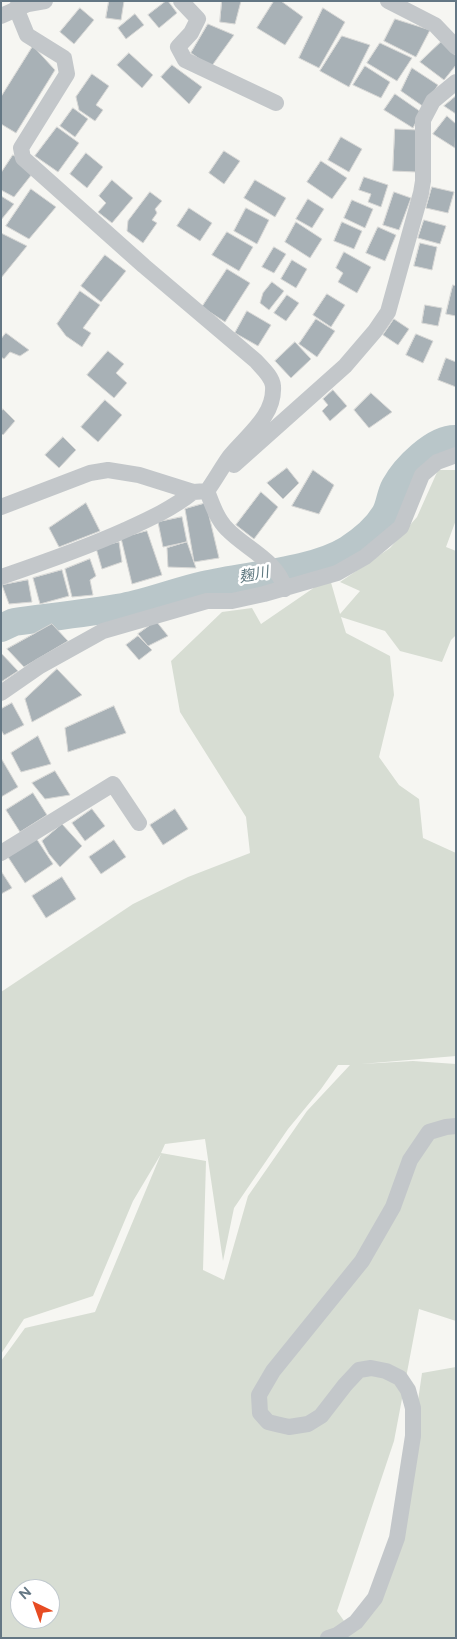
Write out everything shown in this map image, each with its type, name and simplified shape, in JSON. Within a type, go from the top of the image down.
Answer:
[{"type":"street","points":[[1,16],[16,8],[45,1]]},
{"type":"street","points":[[181,1],[198,19],[191,33],[178,47],[185,60],[276,103]]},
{"type":"street","points":[[388,1],[435,25],[456,47]]},
{"type":"street","points":[[1,578],[71,553],[147,520],[200,492],[259,425],[270,405],[273,385],[269,376],[256,361],[144,266],[23,158],[21,148],[67,74],[64,58],[27,35],[16,8]]},
{"type":"street","points":[[221,470],[232,467],[345,366],[375,331],[388,312],[421,193],[423,181],[422,120],[433,101],[456,82]]},
{"type":"street","points":[[1,693],[40,666],[103,631],[207,601],[232,601],[337,573],[366,557],[402,527],[422,476],[437,462],[456,455]]},
{"type":"street","points":[[1,507],[90,473],[108,470],[139,475],[200,492],[227,530],[270,563],[284,586]]},
{"type":"street","points":[[1,853],[113,784],[139,823]]},
{"type":"street","points":[[328,1638],[337,1635],[356,1622],[375,1598],[397,1538],[413,1436],[413,1408],[408,1390],[400,1378],[386,1372],[371,1368],[359,1370],[345,1385],[322,1416],[308,1424],[289,1427],[268,1422],[260,1413],[259,1395],[273,1371],[362,1261],[393,1207],[410,1160],[430,1132],[456,1126]]},
{"type":"shaded area","points":[[438,470],[456,470],[456,520],[446,547],[456,551],[456,635],[451,640],[442,662],[400,651],[385,631],[341,617],[346,633],[390,656],[394,695],[379,757],[399,785],[419,799],[423,838],[456,853],[456,1056],[361,1064],[413,1061],[456,1064],[456,1321],[419,1309],[394,1441],[337,1611],[349,1628],[374,1612],[410,1456],[422,1373],[456,1367],[456,1638],[1,1638],[1,1361],[25,1328],[95,1312],[161,1154],[133,1201],[93,1296],[24,1319],[1,1354],[1,992],[133,904],[188,877],[250,853],[246,817],[180,712],[171,661],[222,612],[252,608],[261,624],[330,579],[340,614],[360,591],[340,582],[390,548],[417,517]],"holes":[[[338,1065],[350,1065],[307,1111],[248,1196],[224,1280],[203,1270],[206,1161],[161,1153],[165,1144],[205,1139],[223,1261],[234,1208],[288,1129]]]},
{"type":"building","points":[[109,1],[124,1],[121,20],[106,18]]},
{"type":"building","points":[[166,1],[177,13],[159,28],[148,15]]},
{"type":"building","points":[[222,1],[241,1],[235,24],[220,22]]},
{"type":"building","points":[[274,1],[281,1],[303,17],[285,45],[257,28]]},
{"type":"building","points":[[80,8],[94,20],[74,44],[60,32]]},
{"type":"building","points":[[323,8],[345,22],[319,68],[299,58]]},
{"type":"building","points":[[135,14],[144,25],[126,39],[118,28]]},
{"type":"building","points":[[395,19],[430,30],[416,57],[384,41]]},
{"type":"building","points":[[208,24],[234,35],[211,67],[191,53]]},
{"type":"building","points":[[342,36],[370,45],[349,87],[320,71]]},
{"type":"building","points":[[441,42],[456,56],[456,65],[444,80],[420,62]]},
{"type":"building","points":[[380,43],[412,58],[397,81],[367,63]]},
{"type":"building","points":[[33,46],[55,70],[16,133],[1,124],[1,97]]},
{"type":"building","points":[[129,53],[153,75],[142,88],[117,65]]},
{"type":"building","points":[[172,65],[202,87],[189,104],[161,77]]},
{"type":"building","points":[[365,66],[390,82],[381,98],[353,85]]},
{"type":"building","points":[[412,68],[438,85],[424,107],[401,91]]},
{"type":"building","points":[[92,74],[109,86],[96,105],[103,110],[95,121],[79,110],[76,97]]},
{"type":"building","points":[[395,94],[421,112],[413,128],[384,110]]},
{"type":"building","points":[[456,96],[456,114],[444,106]]},
{"type":"building","points":[[73,108],[88,119],[75,137],[60,126]]},
{"type":"building","points":[[447,116],[456,124],[455,148],[433,134]]},
{"type":"building","points":[[57,127],[79,143],[58,172],[35,156]]},
{"type":"building","points":[[395,129],[418,130],[416,172],[393,171]]},
{"type":"building","points":[[341,137],[362,149],[349,172],[328,160]]},
{"type":"building","points":[[224,151],[240,161],[224,184],[209,173]]},
{"type":"building","points":[[86,153],[103,167],[87,188],[70,174]]},
{"type":"building","points":[[13,155],[36,169],[14,197],[1,190],[1,173]]},
{"type":"building","points":[[321,161],[347,178],[332,199],[307,182]]},
{"type":"building","points":[[364,177],[388,185],[381,207],[368,202],[371,194],[359,190]]},
{"type":"building","points":[[112,180],[133,198],[112,223],[98,212],[106,203],[99,196]]},
{"type":"building","points":[[255,180],[286,198],[275,217],[244,198]]},
{"type":"building","points":[[432,187],[454,192],[448,213],[426,208]]},
{"type":"building","points":[[31,189],[56,207],[29,239],[6,226]]},
{"type":"building","points":[[150,192],[162,201],[155,209],[157,213],[152,220],[157,223],[143,243],[127,231],[128,221]]},
{"type":"building","points":[[394,192],[411,198],[399,230],[383,225]]},
{"type":"building","points":[[1,196],[14,204],[1,220]]},
{"type":"building","points":[[308,199],[324,209],[312,228],[296,219]]},
{"type":"building","points":[[352,200],[373,209],[365,228],[344,218]]},
{"type":"building","points":[[189,208],[212,223],[200,241],[177,226]]},
{"type":"building","points":[[246,208],[269,220],[257,244],[234,231]]},
{"type":"building","points":[[424,220],[446,226],[440,244],[418,238]]},
{"type":"building","points":[[296,222],[322,239],[310,258],[285,242]]},
{"type":"building","points":[[342,222],[362,231],[354,249],[334,241]]},
{"type":"building","points":[[378,227],[396,235],[385,261],[366,253]]},
{"type":"building","points":[[227,232],[253,247],[239,271],[212,255]]},
{"type":"building","points":[[1,233],[27,246],[1,278]]},
{"type":"building","points":[[420,243],[437,247],[432,270],[414,266]]},
{"type":"building","points":[[274,247],[286,254],[274,273],[262,267]]},
{"type":"building","points":[[344,252],[371,267],[357,293],[338,282],[343,273],[336,268]]},
{"type":"building","points":[[105,255],[126,271],[101,302],[81,286]]},
{"type":"building","points":[[292,260],[307,269],[296,288],[281,279]]},
{"type":"building","points":[[227,269],[250,283],[225,322],[202,307]]},
{"type":"building","points":[[272,282],[284,291],[269,310],[260,303],[263,293]]},
{"type":"building","points":[[453,285],[456,286],[456,316],[446,314]]},
{"type":"building","points":[[80,291],[100,305],[83,328],[91,333],[82,347],[66,336],[57,324]]},
{"type":"building","points":[[327,294],[345,305],[331,327],[313,315]]},
{"type":"building","points":[[287,295],[299,303],[286,321],[274,313]]},
{"type":"building","points":[[425,305],[442,308],[438,326],[422,323]]},
{"type":"building","points":[[247,311],[271,325],[258,346],[235,333]]},
{"type":"building","points":[[316,319],[335,331],[317,357],[299,344]]},
{"type":"building","points":[[394,319],[409,329],[398,345],[383,335]]},
{"type":"building","points":[[6,333],[29,350],[20,356],[10,352],[4,359],[1,357],[1,339]]},
{"type":"building","points":[[416,334],[433,341],[423,363],[406,355]]},
{"type":"building","points":[[295,342],[311,359],[291,378],[275,361]]},
{"type":"building","points":[[108,351],[124,364],[116,373],[127,383],[114,398],[87,375]]},
{"type":"building","points":[[446,358],[456,362],[456,387],[438,380]]},
{"type":"building","points":[[333,390],[347,406],[330,421],[322,411],[328,405],[323,399]]},
{"type":"building","points":[[371,393],[392,412],[369,428],[354,410]]},
{"type":"building","points":[[105,400],[122,415],[98,442],[81,427]]},
{"type":"building","points":[[3,409],[15,421],[3,435],[1,433],[1,412]]},
{"type":"building","points":[[63,437],[76,450],[59,468],[45,455]]},
{"type":"building","points":[[287,468],[299,483],[283,499],[267,483]]},
{"type":"building","points":[[313,470],[334,485],[319,514],[292,506]]},
{"type":"building","points":[[261,492],[278,507],[254,539],[236,525]]},
{"type":"building","points":[[86,503],[100,531],[59,547],[49,528]]},
{"type":"building","points":[[206,503],[219,558],[194,562],[185,509]]},
{"type":"building","points":[[182,517],[187,542],[163,547],[158,522]]},
{"type":"building","points":[[147,531],[162,575],[132,584],[121,538]]},
{"type":"building","points":[[119,542],[122,562],[102,569],[96,548]]},
{"type":"building","points":[[187,542],[196,568],[168,567],[167,548]]},
{"type":"building","points":[[90,559],[96,576],[90,580],[93,595],[72,597],[65,569]]},
{"type":"building","points":[[62,570],[69,596],[40,604],[33,578]]},
{"type":"building","points":[[28,580],[32,602],[9,604],[2,585]]},
{"type":"building","points":[[156,621],[168,636],[148,646],[138,634]]},
{"type":"building","points":[[52,624],[68,641],[24,667],[7,649]]},
{"type":"building","points":[[138,636],[152,650],[139,660],[126,645]]},
{"type":"building","points":[[1,653],[18,671],[1,682]]},
{"type":"building","points":[[57,669],[82,695],[32,722],[25,699]]},
{"type":"building","points":[[12,703],[24,725],[4,735],[1,730],[1,709]]},
{"type":"building","points":[[114,706],[126,733],[68,752],[65,728]]},
{"type":"building","points":[[38,736],[51,764],[21,772],[11,753]]},
{"type":"building","points":[[1,758],[18,787],[1,797]]},
{"type":"building","points":[[55,771],[70,795],[45,799],[32,783]]},
{"type":"building","points":[[33,793],[47,815],[20,832],[6,810]]},
{"type":"building","points":[[92,809],[105,826],[85,841],[72,823]]},
{"type":"building","points":[[175,809],[188,829],[163,845],[150,825]]},
{"type":"building","points":[[62,824],[82,846],[60,867],[49,854],[42,841]]},
{"type":"building","points":[[36,838],[53,864],[25,883],[8,857]]},
{"type":"building","points":[[114,840],[126,857],[101,874],[89,857]]},
{"type":"building","points":[[1,871],[12,888],[1,894]]},
{"type":"building","points":[[62,877],[76,899],[46,918],[32,896]]},
{"type":"waterway","name":"麹川","points":[[1,628],[14,622],[133,605],[204,585],[297,568],[332,557],[358,543],[377,525],[387,511],[395,486],[421,455],[439,443],[456,439]]}]
